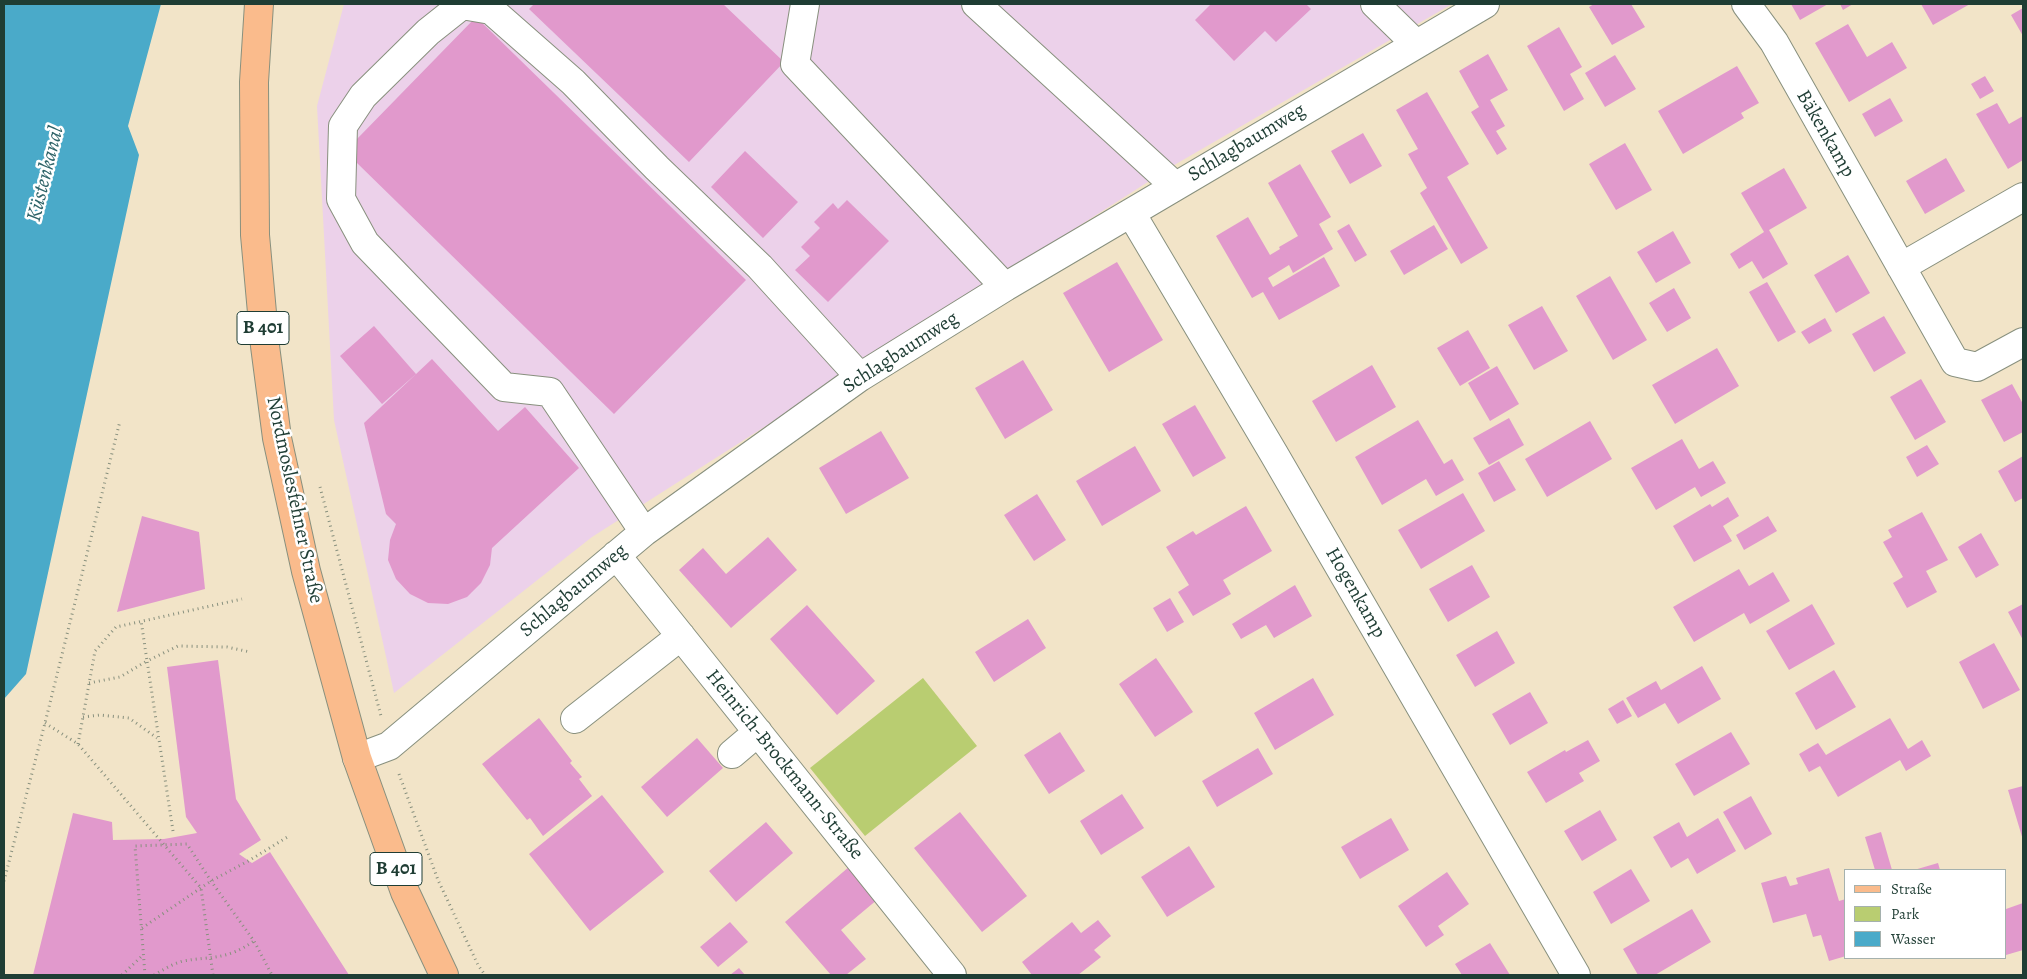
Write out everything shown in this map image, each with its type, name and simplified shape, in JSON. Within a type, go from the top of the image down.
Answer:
[{"type":"main road","name":"Nordmoslesfehner Straße","points":[[259,4],[254,82],[254,235],[266,356],[277,438],[306,571],[357,758],[405,892],[444,975]]},
{"type":"street","points":[[644,532],[550,392],[504,387],[364,243],[341,200],[343,126],[363,96],[428,32],[462,4],[491,10],[573,82],[657,168],[760,267],[860,377]]},
{"type":"street","points":[[805,4],[794,64],[1005,287]]},
{"type":"street","points":[[976,4],[1175,186]]},
{"type":"street","points":[[1375,4],[1416,44]]},
{"type":"street","name":"Schlagbaumweg","points":[[357,758],[389,746],[644,532],[860,377],[1005,287],[1485,4]]},
{"type":"street","name":"Bäkenkamp","points":[[1746,4],[1774,42],[1955,362],[1977,367],[2023,342]]},
{"type":"street","points":[[1901,267],[2023,197]]},
{"type":"street","name":"Hogenkamp","points":[[1131,213],[1274,454],[1576,975]]},
{"type":"street","name":"Heinrich-Brockmann-Straße","points":[[616,555],[952,975]]},
{"type":"street","points":[[575,719],[680,636]]},
{"type":"street","points":[[732,754],[758,732]]},
{"type":"path","points":[[4,881],[120,421]]},
{"type":"path","points":[[320,486],[389,746],[438,880],[478,965],[486,975]]},
{"type":"path","points":[[78,744],[95,651],[116,627],[242,599]]},
{"type":"path","points":[[141,620],[173,831]]},
{"type":"path","points":[[89,683],[120,677],[146,661],[178,646],[227,647],[250,652]]},
{"type":"path","points":[[83,717],[100,715],[129,718],[158,738]]},
{"type":"path","points":[[45,723],[78,744],[100,773],[160,839],[201,888],[213,975]]},
{"type":"path","points":[[141,928],[211,881],[289,836]]},
{"type":"path","points":[[145,975],[135,846],[187,844],[254,941],[272,975]]},
{"type":"path","points":[[154,975],[181,962],[212,958],[240,951],[254,941]]},
{"type":"path","points":[[122,975],[143,954]]},
{"type":"shaded area","points":[[344,4],[1452,4],[1176,164],[592,537],[394,693],[334,420],[317,106]]},
{"type":"green space","points":[[923,678],[977,746],[865,836],[810,768]]},
{"type":"water","name":"Küstenkanal","points":[[4,4],[161,4],[128,126],[139,155],[26,674],[4,699]]},
{"type":"building","points":[[534,4],[723,4],[784,62],[689,162],[529,9]]},
{"type":"building","points":[[1211,4],[1306,4],[1311,9],[1276,42],[1265,31],[1234,61],[1195,20]]},
{"type":"building","points":[[1594,4],[1631,4],[1645,27],[1612,45],[1589,7]]},
{"type":"building","points":[[1791,4],[1828,4],[1800,20]]},
{"type":"building","points":[[1840,4],[1853,4],[1843,10]]},
{"type":"building","points":[[1921,4],[1970,4],[1933,25]]},
{"type":"building","points":[[2023,8],[2023,36],[2011,15]]},
{"type":"building","points":[[476,17],[746,280],[614,414],[356,162],[357,139]]},
{"type":"building","points":[[1848,24],[1867,57],[1892,42],[1907,68],[1849,102],[1815,43]]},
{"type":"building","points":[[1559,27],[1582,67],[1570,74],[1584,99],[1564,111],[1527,46]]},
{"type":"building","points":[[1488,54],[1508,90],[1490,100],[1505,126],[1496,131],[1507,149],[1497,155],[1471,112],[1479,107],[1459,71]]},
{"type":"building","points":[[1615,55],[1636,89],[1605,107],[1585,73]]},
{"type":"building","points":[[1737,66],[1759,103],[1741,113],[1744,118],[1683,154],[1658,111]]},
{"type":"building","points":[[1985,76],[1994,91],[1980,99],[1971,84]]},
{"type":"building","points":[[1427,92],[1469,164],[1447,177],[1488,248],[1461,264],[1420,193],[1427,188],[1408,154],[1418,149],[1396,110]]},
{"type":"building","points":[[1890,98],[1903,121],[1875,137],[1862,114]]},
{"type":"building","points":[[1997,103],[2009,124],[2023,116],[2023,160],[2008,169],[1976,114]]},
{"type":"building","points":[[1363,133],[1382,166],[1350,184],[1331,151]]},
{"type":"building","points":[[1625,143],[1652,190],[1616,210],[1589,164]]},
{"type":"building","points":[[745,151],[798,202],[763,238],[711,187]]},
{"type":"building","points":[[1946,158],[1965,191],[1925,214],[1906,181]]},
{"type":"building","points":[[1300,164],[1331,217],[1319,224],[1333,249],[1293,273],[1289,265],[1268,278],[1273,287],[1324,257],[1340,286],[1279,320],[1263,292],[1252,298],[1216,236],[1248,217],[1270,255],[1280,249],[1279,247],[1298,236],[1268,183]]},
{"type":"building","points":[[1784,168],[1807,208],[1769,230],[1788,264],[1763,279],[1752,261],[1739,269],[1730,254],[1764,232],[1741,193]]},
{"type":"building","points":[[847,200],[889,241],[828,302],[795,270],[810,256],[801,247],[820,228],[814,222],[833,203],[838,209]]},
{"type":"building","points":[[1349,224],[1367,255],[1355,262],[1337,231]]},
{"type":"building","points":[[1434,225],[1448,249],[1404,275],[1390,251]]},
{"type":"building","points":[[1673,231],[1691,263],[1656,283],[1637,252]]},
{"type":"building","points":[[1848,255],[1870,293],[1836,313],[1814,275]]},
{"type":"building","points":[[1117,262],[1163,340],[1109,372],[1063,293]]},
{"type":"building","points":[[1610,276],[1647,340],[1613,360],[1576,296]]},
{"type":"building","points":[[1767,282],[1796,332],[1778,342],[1749,292]]},
{"type":"building","points":[[1674,288],[1691,318],[1667,332],[1649,303]]},
{"type":"building","points":[[1542,306],[1568,351],[1534,370],[1508,325]]},
{"type":"building","points":[[1884,316],[1906,353],[1874,372],[1852,334]]},
{"type":"building","points":[[1825,318],[1832,331],[1809,344],[1801,332]]},
{"type":"building","points":[[374,326],[416,374],[382,404],[340,356]]},
{"type":"building","points":[[1468,330],[1490,368],[1460,386],[1437,348]]},
{"type":"building","points":[[1717,348],[1739,386],[1675,424],[1652,385]]},
{"type":"building","points":[[432,359],[498,431],[525,407],[579,468],[492,548],[490,565],[481,583],[467,597],[448,604],[428,603],[410,594],[396,579],[388,560],[390,540],[396,524],[386,514],[364,423]]},
{"type":"building","points":[[1023,360],[1053,410],[1005,439],[975,388]]},
{"type":"building","points":[[1372,365],[1396,407],[1336,442],[1312,401]]},
{"type":"building","points":[[1497,366],[1519,404],[1490,421],[1468,383]]},
{"type":"building","points":[[1921,379],[1946,422],[1915,440],[1890,397]]},
{"type":"building","points":[[2012,384],[2023,404],[2023,432],[2004,442],[1981,400]]},
{"type":"building","points":[[1195,405],[1226,458],[1193,477],[1162,424]]},
{"type":"building","points":[[1509,418],[1524,445],[1489,465],[1473,438]]},
{"type":"building","points":[[1418,420],[1444,464],[1452,459],[1464,480],[1436,496],[1426,479],[1382,505],[1355,457]]},
{"type":"building","points":[[1590,421],[1612,459],[1547,497],[1525,459]]},
{"type":"building","points":[[881,431],[909,478],[846,514],[819,468]]},
{"type":"building","points":[[1682,439],[1699,469],[1713,461],[1726,483],[1701,497],[1695,487],[1656,510],[1631,468]]},
{"type":"building","points":[[1927,445],[1939,464],[1917,477],[1906,457]]},
{"type":"building","points":[[1135,446],[1161,491],[1102,526],[1076,481]]},
{"type":"building","points":[[2023,456],[2023,498],[2015,502],[1998,471]]},
{"type":"building","points":[[1499,461],[1516,490],[1494,502],[1478,473]]},
{"type":"building","points":[[1463,493],[1485,531],[1421,569],[1398,530]]},
{"type":"building","points":[[1037,494],[1066,540],[1034,561],[1004,515]]},
{"type":"building","points":[[1728,497],[1739,516],[1723,526],[1732,541],[1694,562],[1673,526],[1710,504],[1712,507]]},
{"type":"building","points":[[1246,506],[1272,551],[1223,580],[1231,594],[1193,616],[1178,592],[1189,585],[1166,547],[1193,531],[1196,535]]},
{"type":"building","points":[[1922,512],[1948,560],[1926,571],[1937,592],[1907,608],[1893,583],[1903,577],[1883,542],[1892,537],[1888,530]]},
{"type":"building","points":[[142,516],[199,532],[205,589],[117,612]]},
{"type":"building","points":[[1768,516],[1777,531],[1744,550],[1736,535]]},
{"type":"building","points":[[1981,533],[1999,565],[1976,578],[1958,547]]},
{"type":"building","points":[[768,537],[797,570],[731,628],[679,570],[703,548],[726,574]]},
{"type":"building","points":[[1472,565],[1490,597],[1448,622],[1429,589]]},
{"type":"building","points":[[1739,569],[1749,586],[1773,572],[1790,601],[1750,624],[1744,613],[1694,642],[1673,607]]},
{"type":"building","points":[[1295,585],[1312,616],[1274,638],[1266,625],[1241,639],[1232,624]]},
{"type":"building","points":[[1170,598],[1184,622],[1167,632],[1153,608]]},
{"type":"building","points":[[1812,604],[1835,644],[1789,670],[1766,631]]},
{"type":"building","points":[[2023,604],[2023,640],[2008,612]]},
{"type":"building","points":[[807,605],[875,681],[837,715],[770,639]]},
{"type":"building","points":[[1028,619],[1046,648],[994,682],[975,652]]},
{"type":"building","points":[[1497,631],[1515,663],[1475,687],[1456,655]]},
{"type":"building","points":[[1994,643],[2020,690],[1983,709],[1959,662]]},
{"type":"building","points":[[1156,658],[1193,712],[1155,737],[1119,684]]},
{"type":"building","points":[[218,660],[236,799],[261,840],[239,854],[252,863],[270,852],[349,975],[33,975],[73,813],[112,822],[113,840],[164,839],[197,833],[186,817],[167,667]]},
{"type":"building","points":[[1702,666],[1721,699],[1678,724],[1665,703],[1638,718],[1626,698],[1656,681],[1661,690]]},
{"type":"building","points":[[1834,670],[1856,707],[1816,730],[1795,693]]},
{"type":"building","points":[[1313,678],[1334,715],[1275,750],[1254,713]]},
{"type":"building","points":[[1530,692],[1548,723],[1510,745],[1492,714]]},
{"type":"building","points":[[1623,700],[1632,716],[1617,724],[1608,709]]},
{"type":"building","points":[[539,718],[572,761],[570,763],[582,777],[579,779],[592,796],[543,836],[530,818],[527,820],[482,764]]},
{"type":"building","points":[[1890,718],[1908,749],[1922,740],[1931,756],[1906,771],[1900,760],[1838,797],[1820,766],[1809,772],[1799,754],[1818,743],[1826,755]]},
{"type":"building","points":[[1060,732],[1085,771],[1049,794],[1024,755]]},
{"type":"building","points":[[1731,732],[1750,764],[1694,796],[1675,764]]},
{"type":"building","points":[[697,738],[723,768],[667,817],[641,787]]},
{"type":"building","points":[[1588,740],[1600,761],[1579,773],[1584,781],[1546,803],[1527,772],[1565,750],[1566,752]]},
{"type":"building","points":[[1258,748],[1273,774],[1217,807],[1202,781]]},
{"type":"building","points":[[2023,786],[2023,840],[2008,790]]},
{"type":"building","points":[[1122,794],[1144,828],[1101,855],[1080,821]]},
{"type":"building","points":[[602,795],[664,872],[590,931],[529,854]]},
{"type":"building","points":[[1751,796],[1772,834],[1745,850],[1723,812]]},
{"type":"building","points":[[1600,810],[1617,840],[1582,861],[1564,831]]},
{"type":"building","points":[[960,812],[1027,896],[982,932],[914,848]]},
{"type":"building","points":[[1391,818],[1409,850],[1360,879],[1341,847]]},
{"type":"building","points":[[1718,818],[1736,851],[1697,874],[1688,858],[1671,868],[1653,837],[1679,822],[1687,837]]},
{"type":"building","points":[[766,822],[793,853],[736,902],[709,871]]},
{"type":"building","points":[[1881,832],[1892,869],[1875,869],[1865,837]]},
{"type":"building","points":[[1189,846],[1215,887],[1167,917],[1141,877]]},
{"type":"building","points":[[1938,863],[1940,869],[1917,869]]},
{"type":"building","points":[[850,866],[878,899],[841,930],[866,959],[846,975],[831,975],[785,922]]},
{"type":"building","points":[[1829,868],[1839,901],[1844,900],[1844,957],[1829,961],[1821,935],[1813,937],[1806,914],[1773,923],[1761,883],[1786,876],[1790,886],[1798,884],[1796,878]]},
{"type":"building","points":[[1631,869],[1650,901],[1611,924],[1593,892]]},
{"type":"building","points":[[1447,872],[1469,904],[1438,926],[1444,935],[1426,947],[1398,906]]},
{"type":"building","points":[[2023,903],[2023,950],[2007,955],[2007,909]]},
{"type":"building","points":[[1692,909],[1711,942],[1655,975],[1638,975],[1623,949]]},
{"type":"building","points":[[1098,920],[1111,936],[1094,950],[1101,957],[1078,975],[1032,975],[1022,962],[1072,922],[1081,933]]},
{"type":"building","points":[[730,922],[748,942],[718,967],[700,947]]},
{"type":"building","points":[[1490,943],[1510,975],[1462,975],[1455,964]]},
{"type":"building","points":[[739,968],[745,975],[730,975]]}]
